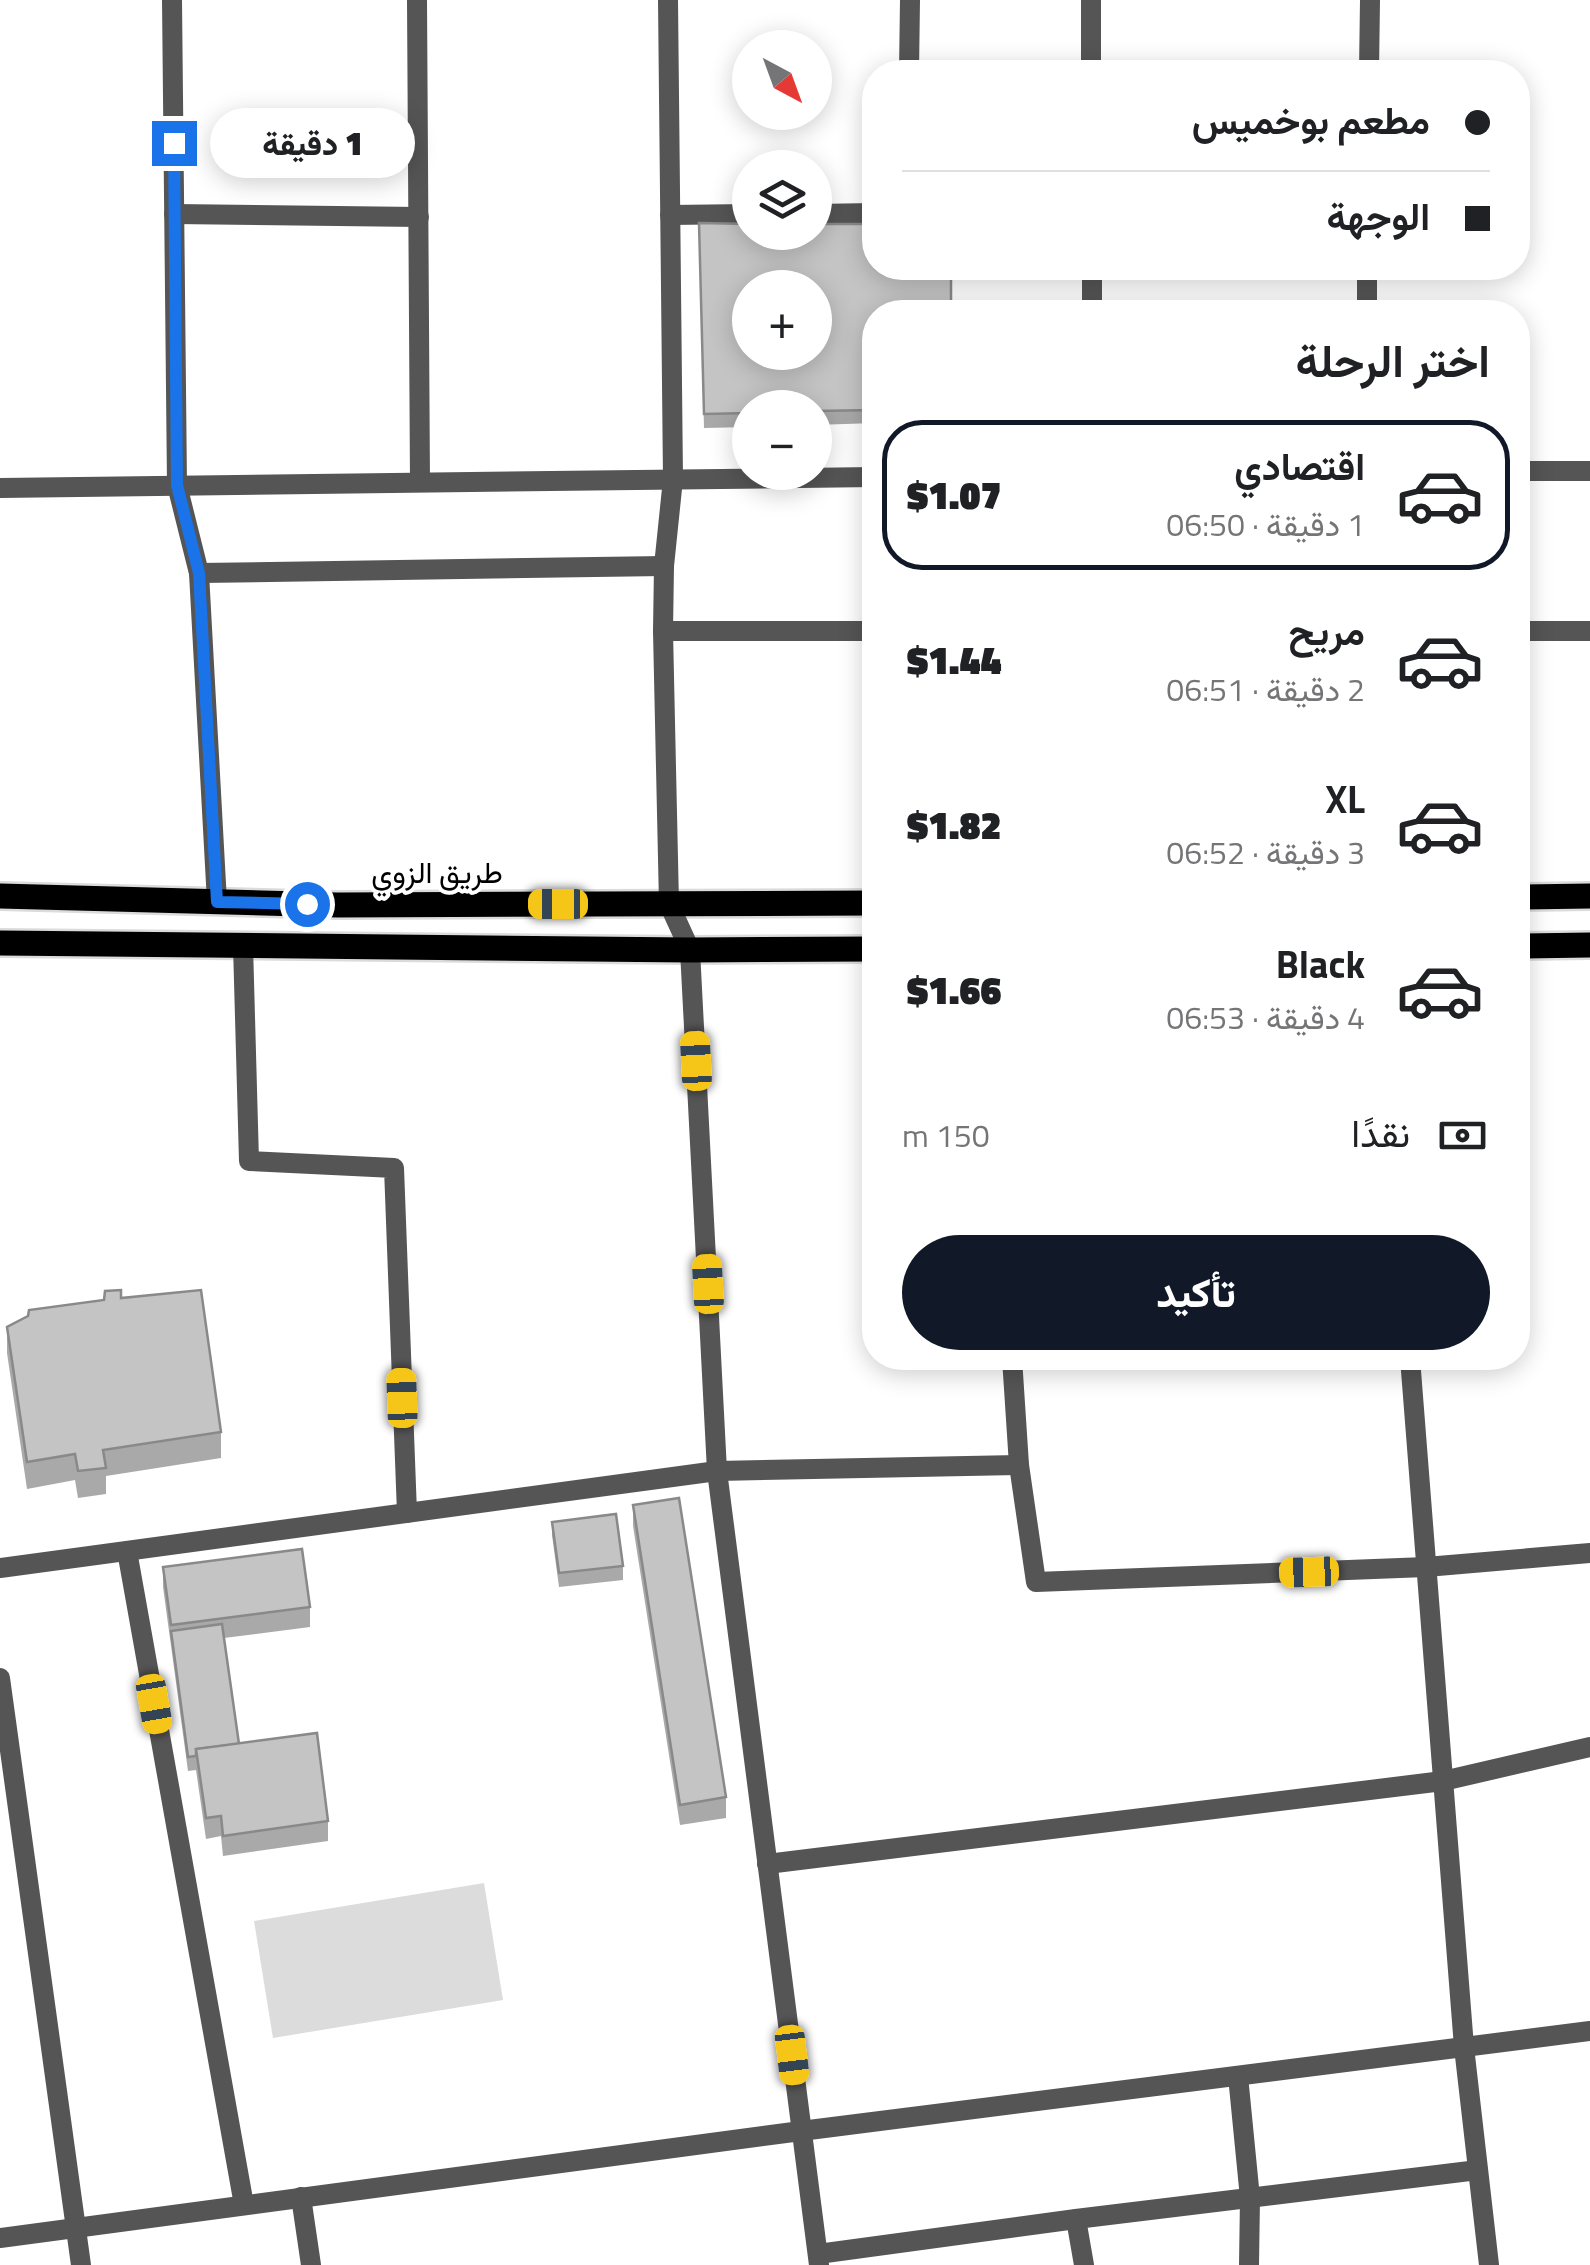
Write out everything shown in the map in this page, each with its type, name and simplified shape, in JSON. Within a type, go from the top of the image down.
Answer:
[{"type":"main road","name":"طريق الزوي","points":[[0,896],[337,905],[862,903]]},
{"type":"main road","points":[[1530,897],[1590,896]]},
{"type":"main road","points":[[0,943],[862,948]]},
{"type":"main road","points":[[1530,946],[1590,946]]},
{"type":"street","points":[[172,0],[177,485],[199,573],[217,902]]},
{"type":"street","points":[[418,0],[420,482]]},
{"type":"street","points":[[668,0],[673,479],[664,566],[664,631],[669,904],[690,950],[717,1471],[818,2260],[1076,2219],[1478,2170]]},
{"type":"street","points":[[909,60],[910,0]]},
{"type":"street","points":[[1091,0],[1091,60]]},
{"type":"street","points":[[1369,60],[1370,0]]},
{"type":"street","points":[[832,214],[862,213]]},
{"type":"street","points":[[174,214],[419,217]]},
{"type":"street","points":[[670,215],[732,214]]},
{"type":"street","points":[[1530,472],[1590,471]]},
{"type":"street","points":[[0,488],[862,477]]},
{"type":"street","points":[[199,573],[664,566]]},
{"type":"street","points":[[664,631],[862,631]]},
{"type":"street","points":[[1530,631],[1590,631]]},
{"type":"street","points":[[243,945],[249,1161],[394,1168],[406,1513]]},
{"type":"street","points":[[1013,1370],[1019,1465],[1036,1582],[1426,1567],[1590,1553]]},
{"type":"street","points":[[1411,1370],[1464,2048],[1489,2265]]},
{"type":"street","points":[[0,1568],[717,1471],[1019,1465]]},
{"type":"street","points":[[127,1550],[244,2205]]},
{"type":"street","points":[[0,1678],[81,2265]]},
{"type":"street","points":[[767,1864],[1443,1781],[1590,1747]]},
{"type":"street","points":[[0,2238],[1590,2031]]},
{"type":"street","points":[[1238,2076],[1250,2198],[1249,2265]]},
{"type":"street","points":[[300,2197],[310,2265]]},
{"type":"street","points":[[1076,2219],[1084,2265]]},
{"type":"shaded area","points":[[484,1883],[503,2000],[273,2038],[254,1921]]},
{"type":"building","points":[[699,223],[732,224],[732,250],[832,250],[832,224],[862,224],[862,280],[951,280],[951,300],[862,300],[862,410],[832,411],[832,390],[732,390],[732,413],[704,414]]},
{"type":"building","points":[[121,1290],[121,1298],[201,1290],[221,1432],[103,1450],[106,1468],[78,1471],[75,1454],[27,1462],[7,1327],[28,1316],[29,1310],[104,1300],[105,1291]]},
{"type":"building","points":[[679,1498],[726,1797],[680,1805],[633,1505]]},
{"type":"building","points":[[616,1514],[623,1566],[559,1573],[552,1522]]},
{"type":"building","points":[[302,1549],[310,1607],[171,1625],[163,1567]]},
{"type":"building","points":[[222,1624],[239,1744],[196,1749],[196,1756],[188,1757],[171,1631]]},
{"type":"building","points":[[317,1733],[328,1821],[223,1836],[221,1816],[206,1818],[196,1749]]},
{"type":"route","points":[[174,143],[177,485],[199,573],[217,902],[307,904]]}]
